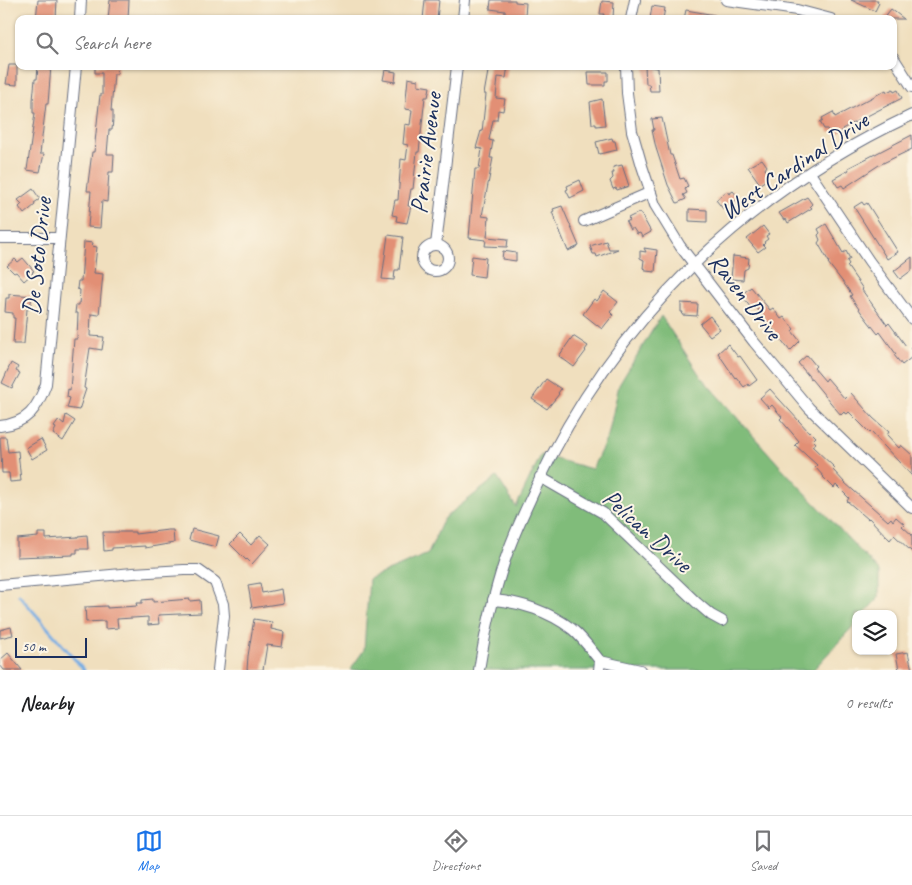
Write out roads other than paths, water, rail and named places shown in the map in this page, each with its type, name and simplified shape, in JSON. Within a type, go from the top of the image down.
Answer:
[{"type":"street","points":[[80,15],[82,0]]},
{"type":"street","points":[[463,15],[465,0]]},
{"type":"street","points":[[632,15],[634,0]]},
{"type":"street","points":[[726,0],[797,10],[816,15]]},
{"type":"street","points":[[897,63],[912,87]]},
{"type":"street","name":"De Soto Drive","points":[[0,426],[22,420],[31,412],[40,402],[46,384],[76,70]]},
{"type":"street","name":"Prairie Avenue","points":[[436,245],[457,70]]},
{"type":"street","name":"Raven Drive","points":[[626,70],[632,131],[655,205],[680,246],[809,408],[912,508]]},
{"type":"street","name":"West Cardinal Drive","points":[[479,670],[493,600],[505,559],[521,519],[540,478],[579,406],[617,350],[673,284],[758,208],[839,153],[912,116]]},
{"type":"street","points":[[810,172],[869,261],[912,319]]},
{"type":"street","points":[[584,220],[651,192]]},
{"type":"street","points":[[0,238],[59,238]]},
{"type":"street","name":"Pelican Drive","points":[[540,478],[603,513],[697,603],[711,615],[722,621]]},
{"type":"street","points":[[0,584],[133,573],[198,570],[215,582],[223,604],[224,616],[218,670]]},
{"type":"street","points":[[493,600],[529,606],[573,630],[600,666],[640,670]]},
{"type":"waterway","points":[[19,595],[84,670]]}]
